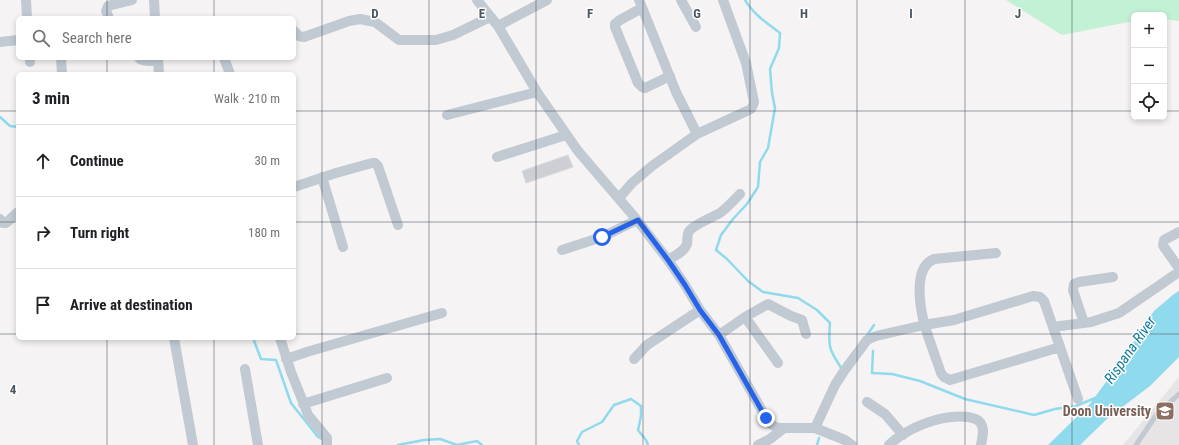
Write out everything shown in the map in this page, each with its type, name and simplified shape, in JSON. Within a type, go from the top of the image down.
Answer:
[{"type":"street","points":[[26,0],[28,16]]},
{"type":"street","points":[[108,16],[106,11],[108,6],[132,0]]},
{"type":"street","points":[[154,0],[155,16]]},
{"type":"street","points":[[477,0],[498,26],[537,92],[566,135],[638,220],[668,260],[700,310],[719,335],[769,423],[776,427],[784,428],[816,428],[845,440],[852,445]]},
{"type":"street","points":[[498,26],[548,0]]},
{"type":"street","points":[[619,198],[632,183],[652,166],[697,134],[751,109],[754,102],[746,64],[723,0]]},
{"type":"street","points":[[684,1],[696,27]]},
{"type":"street","points":[[670,76],[645,88],[638,83],[615,24],[640,4],[670,76],[697,134]]},
{"type":"street","points":[[296,33],[299,36],[304,37],[349,21],[360,19],[375,22],[399,40],[436,40],[453,35],[490,17]]},
{"type":"street","points":[[0,42],[16,40]]},
{"type":"street","points":[[61,60],[62,72]]},
{"type":"street","points":[[158,60],[159,72]]},
{"type":"street","points":[[225,60],[229,72]]},
{"type":"street","points":[[447,114],[537,92]]},
{"type":"street","points":[[497,157],[566,135]]},
{"type":"street","points":[[296,186],[375,163],[378,166],[398,226]]},
{"type":"street","points":[[322,178],[343,247]]},
{"type":"street","points":[[668,260],[681,252],[685,247],[687,244],[688,233],[691,229],[720,213],[740,194]]},
{"type":"street","points":[[0,219],[3,223],[7,223],[16,214]]},
{"type":"street","points":[[562,250],[602,237],[638,220]]},
{"type":"street","points":[[1179,232],[1164,240],[1163,244],[1179,268]]},
{"type":"street","points":[[996,253],[934,260],[929,262],[923,269],[919,291],[920,308],[924,325],[941,373],[944,377],[950,380],[1060,347]]},
{"type":"street","points":[[1053,327],[1084,323],[1119,313],[1179,272]]},
{"type":"street","points":[[1084,323],[1074,290],[1074,284],[1113,277]]},
{"type":"street","points":[[816,428],[835,385],[867,340],[876,336],[954,320],[1037,296],[1042,298],[1044,301],[1078,400]]},
{"type":"street","points":[[719,335],[745,317],[765,305],[770,304],[791,316],[802,320],[806,334]]},
{"type":"street","points":[[634,359],[647,345],[700,310]]},
{"type":"street","points":[[286,359],[442,313]]},
{"type":"street","points":[[745,317],[778,363]]},
{"type":"street","points":[[174,340],[193,445]]},
{"type":"street","points":[[281,340],[303,404],[308,415],[326,436],[327,443]]},
{"type":"street","points":[[245,369],[258,445]]},
{"type":"street","points":[[303,404],[387,378]]},
{"type":"street","points":[[867,402],[885,414],[902,435]]},
{"type":"street","points":[[889,445],[902,435],[928,422],[957,416],[975,418],[979,421],[983,428],[981,445]]},
{"type":"street","points":[[758,445],[770,439],[784,428]]},
{"type":"lane","points":[[1136,445],[1157,414],[1179,394]]},
{"type":"shaded area","name":"Doon University","points":[[1179,377],[1179,445],[1123,445]]},
{"type":"green space","points":[[1006,0],[1179,0],[1179,21],[1167,19],[1167,12],[1131,12],[1131,22],[1062,35]]},
{"type":"water","name":"Rispana River","points":[[1179,291],[1179,357],[1150,386],[1108,418],[1080,445],[1048,445],[1089,405],[1120,363],[1154,311]]},
{"type":"building","points":[[568,155],[573,167],[526,183],[522,171]]},
{"type":"waterway","points":[[745,0],[756,14],[780,33],[779,48],[770,69],[775,108],[768,148],[760,162],[758,187],[747,204],[721,235],[716,250],[748,281],[763,292],[798,298],[817,310],[830,323],[830,348],[842,369]]},
{"type":"waterway","points":[[0,117],[10,126],[16,127]]},
{"type":"waterway","points":[[866,337],[874,325]]},
{"type":"waterway","points":[[254,340],[261,359],[276,360],[291,403],[318,437],[324,440]]},
{"type":"waterway","points":[[873,351],[872,373],[892,374],[920,381],[965,399],[1034,415],[1055,409],[1076,406],[1095,398]]},
{"type":"waterway","points":[[579,445],[577,441],[582,432],[602,422],[614,405],[631,399],[641,406],[641,416],[638,430],[648,445]]},
{"type":"waterway","points":[[817,445],[819,438]]},
{"type":"waterway","points":[[398,445],[424,440],[440,439],[457,445],[477,441],[482,445]]},
{"type":"place","name":"Doon University","points":[[1165,411]]},
{"type":"route","points":[[602,237],[638,220],[668,260],[700,310],[719,335],[766,418]]}]
